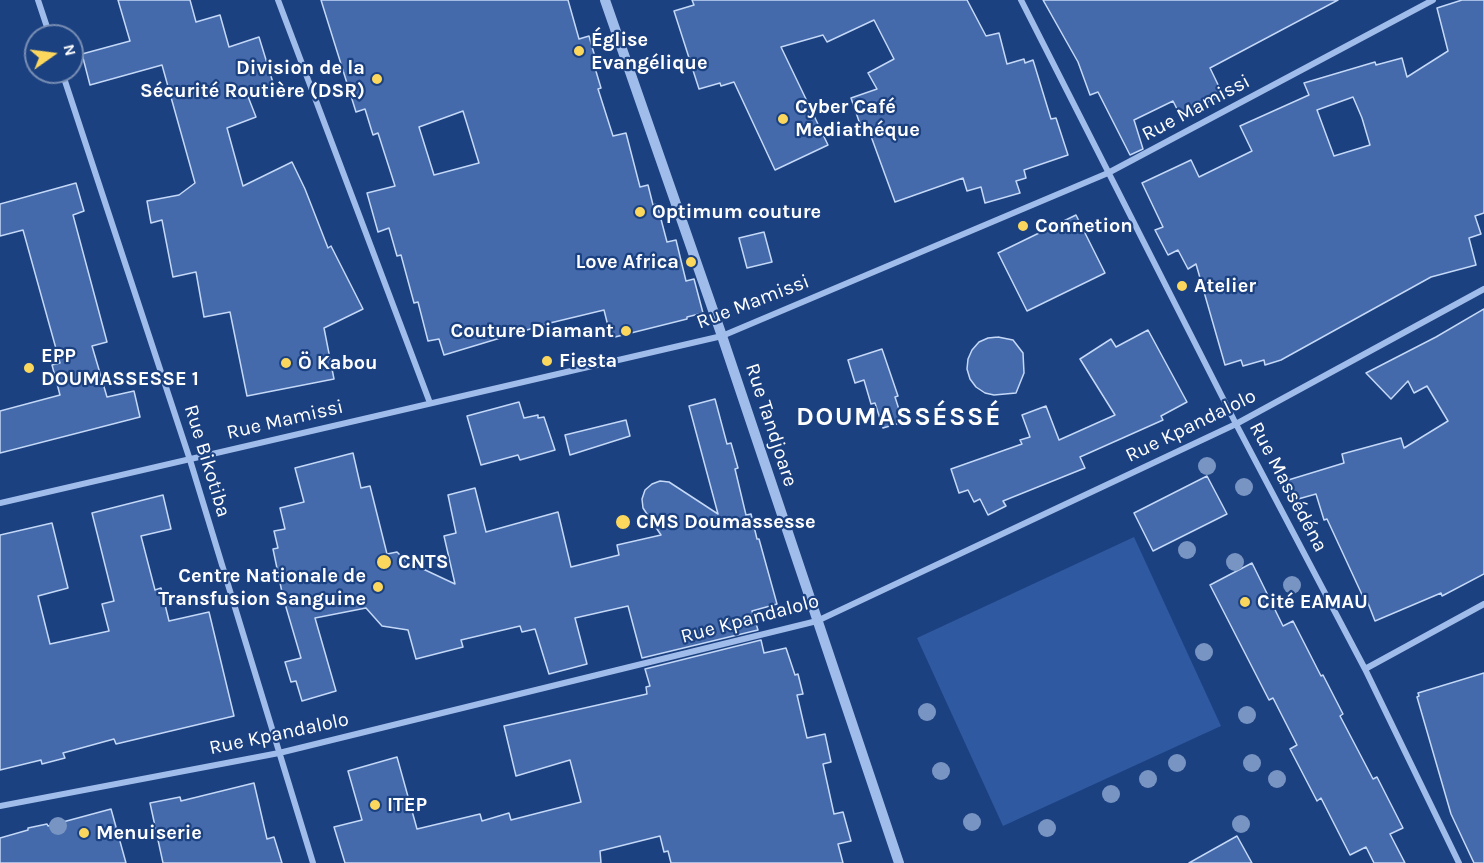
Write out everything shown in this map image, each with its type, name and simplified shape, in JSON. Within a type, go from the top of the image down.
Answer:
[{"type":"street","points":[[38,0],[46,24]]},
{"type":"street","points":[[278,0],[430,403]]},
{"type":"street","name":"Rue Tandjoare","points":[[605,0],[722,336],[899,863]]},
{"type":"street","name":"Rue Massédéna","points":[[1021,0],[1236,424],[1365,669],[1459,863]]},
{"type":"street","name":"Rue Mamissi","points":[[0,503],[722,336],[1108,173],[1433,0]]},
{"type":"street","name":"Rue Bikotiba","points":[[66,84],[190,460],[313,863]]},
{"type":"street","name":"Rue Kpandalolo","points":[[0,806],[279,753],[817,621],[1236,424],[1484,289]]},
{"type":"street","points":[[1365,669],[1484,604]]},
{"type":"shaded area","points":[[1134,537],[1221,726],[1003,826],[917,638]]},
{"type":"building","points":[[118,0],[190,0],[196,22],[220,15],[229,47],[259,37],[274,86],[247,94],[256,117],[227,128],[243,186],[292,162],[328,248],[331,246],[363,309],[324,328],[334,379],[247,396],[230,312],[204,317],[196,272],[173,277],[162,220],[151,223],[147,201],[179,195],[195,183],[162,65],[90,85],[84,62],[84,53],[130,41]]},
{"type":"building","points":[[321,0],[568,0],[579,39],[589,36],[595,57],[592,58],[601,88],[598,89],[613,136],[626,133],[640,187],[648,185],[653,205],[657,204],[667,242],[676,240],[686,281],[694,279],[703,313],[611,338],[604,310],[550,323],[444,355],[439,339],[428,341],[418,302],[414,303],[401,255],[397,256],[389,228],[378,232],[367,193],[395,186],[378,133],[373,135],[365,109],[356,112]],"holes":[[[463,111],[479,163],[434,175],[419,127]]]},
{"type":"building","points":[[692,0],[967,0],[986,36],[999,33],[1007,64],[1024,59],[1025,63],[1033,60],[1051,119],[1056,118],[1068,155],[1024,170],[1026,178],[1016,181],[1020,193],[985,203],[981,187],[967,191],[963,178],[895,202],[868,128],[862,130],[851,98],[877,89],[868,73],[894,59],[874,20],[827,42],[823,35],[781,47],[828,145],[775,170],[734,82],[699,89],[674,11],[694,5]]},
{"type":"building","points":[[1043,0],[1338,0],[1210,68],[1223,95],[1180,115],[1173,101],[1134,120],[1143,149],[1130,155],[1098,92],[1090,95],[1078,62]]},
{"type":"building","points":[[1462,0],[1484,0],[1484,213],[1475,216],[1481,234],[1469,238],[1476,265],[1431,277],[1281,360],[1265,365],[1264,360],[1243,366],[1241,360],[1225,365],[1196,264],[1188,269],[1178,250],[1168,255],[1155,230],[1163,227],[1142,183],[1191,160],[1199,177],[1252,151],[1240,126],[1309,95],[1304,83],[1375,62],[1376,65],[1402,58],[1407,77],[1448,51],[1437,8]],"holes":[[[1353,97],[1370,145],[1334,156],[1317,110]]]},
{"type":"building","points":[[76,183],[84,211],[73,215],[107,342],[92,346],[107,397],[134,391],[140,417],[0,453],[0,411],[60,395],[52,365],[60,363],[23,230],[0,236],[0,204]]},
{"type":"building","points":[[1076,215],[1105,273],[1027,311],[998,253]]},
{"type":"building","points":[[764,232],[772,262],[747,268],[739,238]]},
{"type":"building","points":[[1484,309],[1484,574],[1442,596],[1441,593],[1375,621],[1327,519],[1324,520],[1316,494],[1291,501],[1285,481],[1344,463],[1342,454],[1401,438],[1404,448],[1448,421],[1427,386],[1414,393],[1408,381],[1391,399],[1366,373]]},
{"type":"building","points":[[1148,330],[1187,402],[1161,416],[1163,420],[1080,457],[1085,468],[1003,501],[1006,506],[988,515],[980,499],[974,502],[968,490],[959,493],[951,469],[1022,444],[1020,440],[1030,437],[1022,415],[1046,406],[1059,440],[1115,415],[1080,359],[1111,339],[1116,347]]},
{"type":"building","points":[[998,337],[1013,340],[1023,353],[1024,373],[1016,393],[994,395],[985,393],[970,379],[967,369],[972,350],[979,342]]},
{"type":"building","points":[[882,349],[898,396],[895,397],[903,422],[883,428],[875,403],[871,404],[864,380],[855,383],[848,360]]},
{"type":"building","points":[[715,399],[727,444],[731,443],[738,468],[735,469],[746,515],[751,514],[777,604],[752,611],[758,630],[642,658],[628,606],[575,618],[587,664],[549,674],[535,629],[522,632],[520,626],[461,640],[463,647],[416,659],[408,630],[382,626],[366,608],[315,618],[336,691],[302,701],[296,681],[291,682],[285,662],[301,658],[283,597],[273,549],[278,548],[274,531],[285,529],[280,508],[304,502],[295,468],[353,453],[361,488],[370,486],[387,554],[397,552],[406,561],[455,584],[444,536],[456,533],[448,495],[475,488],[486,532],[558,512],[571,567],[619,555],[617,545],[661,535],[643,508],[642,499],[645,490],[660,481],[669,482],[718,514],[689,406]]},
{"type":"building","points":[[519,402],[524,418],[538,415],[538,418],[544,417],[555,450],[520,460],[518,455],[481,465],[467,416]]},
{"type":"building","points":[[626,420],[630,436],[570,455],[565,435]]},
{"type":"building","points":[[1207,476],[1227,514],[1153,551],[1134,513]]},
{"type":"building","points":[[163,495],[171,529],[141,536],[155,590],[161,588],[169,621],[209,612],[234,716],[116,744],[114,739],[63,753],[65,758],[42,764],[41,760],[0,770],[0,535],[52,523],[68,588],[38,596],[50,644],[109,631],[102,604],[114,601],[92,513]]},
{"type":"building","points":[[1252,563],[1283,626],[1293,621],[1343,714],[1340,716],[1373,779],[1377,777],[1403,828],[1390,834],[1405,863],[1374,863],[1366,847],[1350,855],[1321,798],[1317,801],[1290,749],[1297,745],[1273,698],[1269,700],[1210,585]]},
{"type":"building","points":[[761,640],[764,653],[786,648],[795,675],[798,674],[803,694],[797,695],[807,738],[825,734],[831,762],[823,764],[834,814],[843,812],[851,841],[838,844],[843,863],[671,863],[668,851],[664,852],[660,836],[600,851],[601,863],[345,863],[334,827],[362,820],[348,771],[397,757],[417,829],[480,814],[482,821],[509,813],[511,820],[581,802],[570,760],[516,776],[504,726],[647,694],[646,687],[650,686],[645,669]]},
{"type":"building","points":[[1484,673],[1484,863],[1474,863],[1451,814],[1417,697],[1418,693]]},
{"type":"building","points":[[254,783],[267,839],[274,837],[282,863],[163,863],[150,803],[180,797],[181,801]]},
{"type":"building","points":[[111,809],[126,863],[0,863],[0,838],[28,830],[28,828],[47,824],[48,826]]},
{"type":"building","points":[[1237,836],[1252,863],[1189,863]]},
{"type":"place","name":"Église Evangélique","points":[[579,51]]},
{"type":"place","name":"Division de la Sécurité Routière (DSR)","points":[[377,79]]},
{"type":"place","name":"Cyber Café Mediathéque","points":[[783,119]]},
{"type":"place","name":"Optimum couture","points":[[640,212]]},
{"type":"place","name":"Connetion","points":[[1023,226]]},
{"type":"place","name":"Love Africa","points":[[691,262]]},
{"type":"place","name":"Atelier","points":[[1182,286]]},
{"type":"place","name":"Couture Diamant","points":[[626,331]]},
{"type":"place","name":"Fiesta","points":[[547,361]]},
{"type":"place","name":"Ö Kabou","points":[[286,363]]},
{"type":"place","name":"EPP DOUMASSESSE 1","points":[[29,368]]},
{"type":"place","name":"CMS Doumassesse","points":[[623,522]]},
{"type":"place","name":"CNTS","points":[[384,562]]},
{"type":"place","name":"Centre Nationale de Transfusion Sanguine","points":[[378,587]]},
{"type":"place","name":"Cité EAMAU","points":[[1245,602]]},
{"type":"place","name":"ITEP","points":[[375,805]]},
{"type":"place","name":"Menuiserie","points":[[84,833]]},
{"type":"district","name":"DOUMASSÉSSÉ","points":[[899,418]]}]
